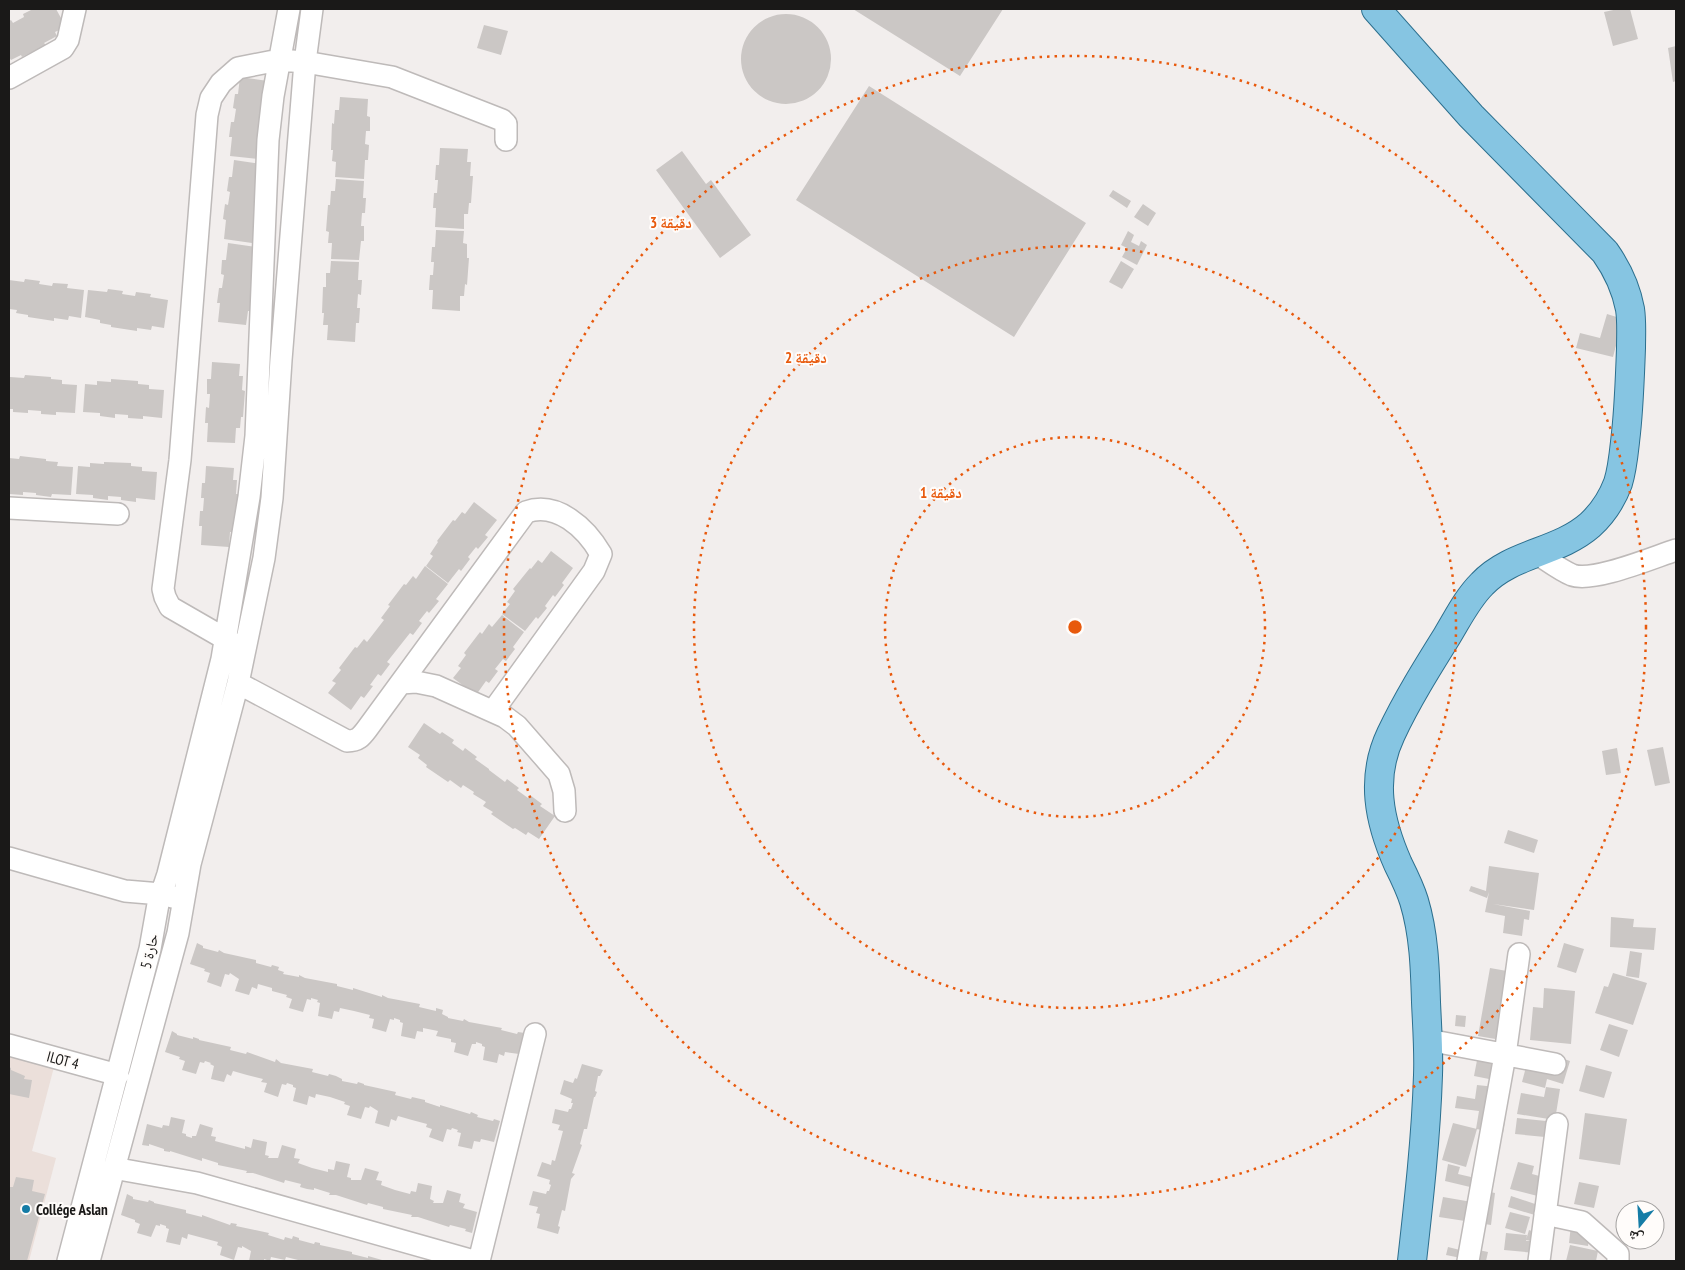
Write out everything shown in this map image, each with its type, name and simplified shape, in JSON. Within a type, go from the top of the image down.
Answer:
[{"type":"main road","points":[[1376,9],[1471,116],[1605,252],[1621,279],[1626,294],[1631,324],[1630,390],[1622,468],[1618,483],[1607,505],[1591,524],[1579,534],[1564,542],[1508,563],[1495,572],[1473,594],[1423,673],[1391,734],[1384,750],[1380,767],[1378,802],[1382,820],[1414,900],[1424,946],[1428,1074],[1420,1189],[1412,1261]]},
{"type":"street","points":[[9,78],[63,48],[68,40],[75,9]]},
{"type":"street","name":"حارة 5","points":[[68,1261],[118,1075],[152,940],[161,894],[168,874],[218,680],[226,639],[250,497],[256,436],[268,140],[279,60],[289,9]]},
{"type":"street","name":"حارة 5","points":[[89,1261],[180,923],[190,864],[238,683],[264,558],[272,498],[305,62],[312,9]]},
{"type":"street","points":[[246,649],[170,607],[163,589],[180,460],[207,115],[211,98],[221,83],[238,68],[279,60],[305,62],[392,77],[502,120],[506,124],[506,140]]},
{"type":"street","points":[[9,508],[118,514]]},
{"type":"street","points":[[238,683],[348,741],[355,741],[361,738],[526,512],[536,509],[551,510],[572,520],[592,538],[601,554],[594,571],[493,711]]},
{"type":"street","points":[[1536,553],[1573,575],[1585,576],[1626,567],[1676,550]]},
{"type":"street","points":[[401,683],[429,683],[505,717],[516,726],[559,774],[564,791],[565,811]]},
{"type":"street","points":[[9,858],[125,891],[161,894],[184,901]]},
{"type":"street","points":[[125,891],[156,915],[180,923]]},
{"type":"street","points":[[1468,1261],[1505,1056],[1519,954]]},
{"type":"street","points":[[479,1261],[535,1034]]},
{"type":"street","points":[[1428,1040],[1555,1064]]},
{"type":"street","name":"ILOT 4","points":[[9,1045],[118,1075]]},
{"type":"street","points":[[1539,1261],[1557,1124]]},
{"type":"street","points":[[114,1168],[198,1183],[474,1261]]},
{"type":"street","points":[[1545,1214],[1582,1222],[1618,1254],[1618,1261]]},
{"type":"shaded area","name":"Collége Aslan","points":[[9,1055],[54,1067],[32,1151],[56,1158],[29,1261],[9,1261]]},
{"type":"building","points":[[33,9],[56,9],[66,27],[55,32],[57,36],[44,43],[46,45],[22,57],[21,55],[11,60],[9,57],[9,21],[11,20],[13,23],[24,17],[23,14]]},
{"type":"building","points":[[853,9],[1003,9],[960,76]]},
{"type":"building","points":[[1630,9],[1638,39],[1613,46],[1604,12]]},
{"type":"building","points":[[786,14],[803,17],[818,27],[828,42],[831,59],[828,76],[818,91],[803,101],[786,104],[769,101],[754,91],[744,76],[741,59],[744,42],[754,27],[769,17]]},
{"type":"building","points":[[484,25],[508,31],[501,55],[477,48]]},
{"type":"building","points":[[1676,46],[1676,81],[1673,82],[1668,48]]},
{"type":"building","points":[[240,77],[268,81],[258,159],[230,156],[232,137],[229,137],[231,122],[234,122],[236,109],[233,108],[235,94],[238,94]]},
{"type":"building","points":[[869,86],[1086,223],[1014,337],[796,200]]},
{"type":"building","points":[[340,97],[368,99],[367,116],[370,117],[370,131],[366,131],[365,144],[369,145],[368,160],[365,160],[364,179],[335,177],[336,162],[332,161],[333,150],[331,150],[332,123],[334,124],[335,110],[339,110]]},
{"type":"building","points":[[440,148],[468,149],[467,162],[471,162],[470,176],[473,176],[471,203],[469,203],[468,214],[464,214],[464,229],[435,227],[436,208],[433,208],[434,193],[437,193],[438,180],[435,180],[436,165],[439,165]]},
{"type":"building","points":[[682,151],[706,184],[711,180],[751,235],[720,258],[656,170]]},
{"type":"building","points":[[234,160],[262,164],[252,243],[224,239],[226,220],[223,219],[225,204],[228,205],[230,192],[227,191],[229,177],[232,177]]},
{"type":"building","points":[[336,179],[364,181],[363,198],[366,198],[365,213],[362,213],[361,226],[364,226],[364,241],[361,241],[359,260],[331,259],[332,243],[328,243],[329,232],[326,231],[328,205],[330,205],[331,191],[335,191]]},
{"type":"building","points":[[1113,190],[1131,201],[1127,208],[1109,196]]},
{"type":"building","points":[[1143,204],[1156,213],[1148,226],[1134,217]]},
{"type":"building","points":[[436,230],[464,231],[463,243],[467,244],[467,258],[469,258],[467,285],[465,284],[464,296],[460,296],[460,311],[432,309],[433,290],[429,290],[430,275],[433,275],[434,262],[431,262],[432,247],[435,247]]},
{"type":"building","points":[[1128,231],[1134,235],[1131,242],[1139,246],[1141,241],[1147,245],[1137,265],[1122,257],[1127,248],[1121,245]]},
{"type":"building","points":[[228,243],[256,247],[252,311],[248,311],[246,325],[218,322],[220,303],[217,303],[219,288],[222,288],[224,275],[221,274],[222,260],[226,260]]},
{"type":"building","points":[[331,261],[359,262],[358,280],[362,280],[361,295],[358,294],[357,308],[360,308],[359,323],[356,323],[355,342],[327,340],[328,325],[323,325],[324,313],[322,313],[323,287],[326,287],[326,273],[330,273]]},
{"type":"building","points":[[1121,261],[1134,269],[1122,289],[1109,282]]},
{"type":"building","points":[[25,279],[40,281],[39,284],[52,286],[53,283],[68,284],[67,288],[84,290],[81,318],[69,316],[68,320],[54,318],[54,321],[28,317],[28,315],[16,313],[17,310],[9,309],[9,280],[24,282]]},
{"type":"building","points":[[108,289],[123,291],[122,294],[135,296],[136,292],[151,294],[150,297],[168,300],[164,328],[152,326],[151,330],[137,328],[137,331],[111,327],[111,325],[100,323],[100,320],[85,317],[88,290],[107,292]]},
{"type":"building","points":[[1607,314],[1623,319],[1613,357],[1576,348],[1580,333],[1600,338]]},
{"type":"building","points":[[212,362],[240,364],[239,376],[243,376],[242,390],[245,391],[243,417],[241,417],[240,428],[236,428],[235,443],[207,442],[208,423],[205,423],[206,407],[209,408],[210,394],[207,394],[207,379],[211,379]]},
{"type":"building","points":[[25,375],[51,377],[51,379],[62,380],[62,384],[77,385],[75,413],[56,412],[56,415],[41,414],[41,411],[28,410],[28,413],[13,412],[13,409],[9,409],[10,377],[24,378]]},
{"type":"building","points":[[111,379],[138,381],[138,384],[149,385],[149,389],[164,390],[162,418],[143,416],[143,419],[128,418],[128,415],[115,414],[115,418],[100,416],[100,413],[83,412],[85,384],[97,385],[97,381],[111,382]]},
{"type":"building","points":[[20,456],[46,459],[46,461],[58,462],[57,466],[73,467],[71,495],[52,494],[51,497],[23,492],[23,495],[9,494],[9,458],[19,459]]},
{"type":"building","points":[[104,462],[131,463],[131,466],[142,467],[142,471],[157,472],[155,500],[136,498],[136,502],[121,500],[121,497],[108,496],[108,500],[93,498],[93,495],[76,494],[78,466],[90,467],[90,463],[104,464]]},
{"type":"building","points":[[206,466],[234,468],[233,480],[237,480],[236,494],[239,494],[234,532],[230,532],[229,547],[201,545],[202,526],[199,526],[200,511],[203,511],[204,498],[201,498],[202,483],[205,483]]},
{"type":"building","points":[[474,502],[497,520],[485,535],[488,537],[478,549],[476,547],[461,571],[459,569],[448,583],[426,566],[433,556],[430,554],[437,541],[453,520],[455,521],[462,512],[465,514]]},
{"type":"building","points":[[551,551],[573,568],[562,583],[564,585],[545,606],[547,608],[538,619],[536,617],[525,631],[502,614],[510,604],[507,602],[515,591],[513,589],[538,560],[542,563]]},
{"type":"building","points":[[425,566],[448,584],[436,599],[439,601],[419,621],[422,623],[413,635],[410,633],[387,662],[390,664],[381,676],[378,674],[370,685],[373,686],[364,698],[361,696],[351,710],[328,693],[336,683],[332,681],[355,647],[357,648],[364,639],[367,642],[384,620],[381,618],[390,606],[388,605],[404,584],[406,585],[413,576],[416,579]]},
{"type":"building","points":[[502,615],[524,632],[506,661],[503,659],[495,669],[498,671],[489,683],[486,681],[476,695],[453,678],[461,668],[458,666],[466,655],[464,653],[480,632],[482,634],[489,624],[492,627]]},
{"type":"building","points":[[424,723],[440,734],[442,732],[454,740],[452,743],[463,751],[465,748],[489,770],[505,782],[507,779],[528,798],[530,795],[542,804],[540,806],[555,816],[539,839],[528,832],[526,835],[515,828],[513,829],[491,814],[493,812],[483,806],[486,802],[473,794],[474,792],[463,785],[461,788],[450,780],[448,782],[426,767],[427,765],[418,758],[420,755],[408,747]]},
{"type":"building","points":[[1663,747],[1670,783],[1655,786],[1647,750]]},
{"type":"building","points":[[1617,748],[1621,773],[1606,775],[1602,751]]},
{"type":"building","points":[[1508,830],[1538,840],[1534,853],[1504,843]]},
{"type":"building","points":[[1489,866],[1539,873],[1534,910],[1493,904],[1530,911],[1529,920],[1524,919],[1522,936],[1503,933],[1505,916],[1485,912],[1489,892],[1487,898],[1469,891],[1471,886],[1486,891]]},
{"type":"building","points":[[1611,917],[1634,919],[1633,927],[1656,928],[1654,950],[1610,947]]},
{"type":"building","points":[[197,943],[203,946],[203,948],[218,952],[219,950],[224,953],[256,960],[256,963],[271,967],[272,965],[279,967],[278,970],[284,972],[283,974],[299,977],[299,975],[382,997],[382,995],[388,998],[420,1004],[419,1007],[436,1011],[436,1008],[443,1010],[442,1014],[448,1018],[463,1021],[464,1019],[469,1022],[502,1028],[501,1030],[517,1034],[518,1032],[525,1033],[519,1054],[505,1052],[504,1056],[499,1054],[497,1063],[483,1060],[485,1047],[476,1042],[476,1044],[472,1044],[468,1056],[454,1052],[456,1043],[451,1042],[451,1039],[436,1036],[438,1031],[423,1028],[423,1032],[417,1031],[415,1039],[401,1036],[403,1023],[394,1018],[394,1020],[390,1019],[386,1032],[372,1028],[374,1019],[369,1018],[370,1015],[354,1011],[340,1008],[339,1012],[334,1011],[332,1019],[318,1016],[320,1003],[317,1002],[318,1000],[311,998],[311,1000],[307,999],[303,1012],[289,1008],[292,999],[286,997],[287,995],[272,991],[272,988],[258,984],[257,989],[252,987],[249,995],[235,991],[239,979],[230,973],[229,975],[225,974],[221,987],[207,982],[210,973],[204,971],[205,969],[190,964]]},
{"type":"building","points":[[1564,943],[1584,949],[1576,973],[1557,967]]},
{"type":"building","points":[[1630,951],[1642,953],[1639,978],[1626,976]]},
{"type":"building","points":[[1490,968],[1524,974],[1513,1042],[1478,1036]]},
{"type":"building","points":[[1613,973],[1647,983],[1633,1025],[1595,1013],[1604,986],[1608,987]]},
{"type":"building","points":[[1544,988],[1575,991],[1571,1044],[1530,1040],[1533,1007],[1543,1008]]},
{"type":"building","points":[[1456,1015],[1466,1016],[1465,1027],[1455,1026]]},
{"type":"building","points":[[1609,1024],[1628,1030],[1619,1057],[1600,1050]]},
{"type":"building","points":[[172,1031],[177,1035],[193,1039],[193,1037],[231,1047],[230,1050],[246,1054],[247,1052],[275,1062],[276,1059],[281,1063],[313,1069],[312,1072],[336,1076],[342,1079],[342,1081],[357,1084],[358,1082],[396,1092],[395,1095],[425,1100],[425,1102],[440,1107],[440,1105],[470,1114],[471,1112],[478,1115],[477,1117],[500,1121],[494,1142],[481,1139],[480,1142],[474,1141],[472,1149],[458,1146],[461,1133],[452,1128],[451,1130],[447,1129],[443,1142],[429,1137],[432,1129],[426,1127],[427,1124],[398,1116],[396,1121],[391,1119],[389,1127],[375,1123],[378,1111],[370,1106],[369,1108],[365,1107],[361,1119],[347,1115],[350,1106],[344,1104],[345,1102],[316,1094],[315,1098],[309,1096],[307,1105],[293,1101],[296,1088],[287,1083],[286,1085],[282,1084],[278,1097],[264,1092],[267,1083],[261,1082],[263,1079],[233,1071],[231,1076],[227,1074],[224,1082],[211,1079],[214,1066],[205,1061],[204,1063],[200,1062],[196,1074],[182,1070],[185,1061],[179,1059],[180,1057],[165,1052]]},
{"type":"building","points":[[1531,1048],[1570,1061],[1563,1084],[1547,1079],[1545,1088],[1522,1082]]},
{"type":"building","points":[[1515,1051],[1509,1083],[1474,1076],[1478,1055]]},
{"type":"building","points":[[582,1064],[603,1070],[600,1076],[598,1076],[595,1091],[597,1092],[594,1097],[587,1129],[584,1129],[580,1144],[582,1145],[572,1173],[575,1174],[571,1179],[565,1211],[562,1210],[558,1234],[537,1228],[540,1214],[536,1213],[538,1207],[529,1205],[533,1191],[546,1194],[549,1191],[550,1180],[537,1176],[542,1162],[551,1165],[552,1160],[555,1161],[563,1131],[558,1130],[560,1125],[552,1123],[555,1109],[568,1112],[571,1109],[572,1099],[560,1094],[564,1080],[573,1083],[575,1078],[577,1079]]},
{"type":"building","points":[[1586,1065],[1612,1072],[1604,1098],[1579,1091]]},
{"type":"building","points":[[9,1067],[11,1070],[25,1076],[24,1079],[32,1080],[29,1098],[9,1094]]},
{"type":"building","points":[[1477,1085],[1505,1088],[1493,1112],[1506,1114],[1503,1133],[1476,1129],[1479,1111],[1455,1108],[1457,1096],[1475,1099]]},
{"type":"building","points":[[1546,1087],[1560,1089],[1555,1120],[1517,1114],[1521,1093],[1544,1097]]},
{"type":"building","points":[[1585,1113],[1627,1119],[1620,1165],[1579,1159]]},
{"type":"building","points":[[171,1117],[185,1120],[182,1133],[192,1138],[192,1136],[196,1136],[200,1124],[213,1128],[211,1136],[216,1137],[215,1141],[245,1149],[245,1146],[251,1148],[253,1139],[267,1142],[265,1155],[269,1156],[268,1158],[278,1158],[282,1145],[296,1149],[294,1158],[300,1159],[298,1163],[312,1168],[328,1172],[328,1169],[334,1170],[336,1161],[350,1164],[347,1177],[351,1178],[351,1180],[361,1180],[365,1168],[379,1172],[376,1180],[382,1181],[381,1185],[395,1190],[410,1194],[411,1191],[416,1192],[418,1183],[432,1186],[430,1199],[434,1201],[433,1203],[443,1203],[447,1190],[461,1194],[459,1202],[465,1204],[463,1208],[477,1212],[472,1233],[465,1231],[466,1229],[450,1225],[449,1227],[368,1203],[367,1205],[336,1195],[329,1195],[330,1193],[314,1188],[314,1190],[300,1187],[301,1184],[285,1180],[284,1183],[253,1173],[246,1173],[247,1171],[218,1165],[218,1163],[202,1158],[202,1161],[170,1151],[164,1151],[164,1149],[149,1144],[149,1146],[142,1145],[147,1124],[162,1128],[163,1125],[169,1126]]},
{"type":"building","points":[[1517,1118],[1546,1121],[1545,1137],[1515,1134]]},
{"type":"building","points":[[1453,1123],[1477,1129],[1466,1167],[1442,1160]]},
{"type":"building","points":[[1518,1162],[1534,1166],[1532,1174],[1558,1181],[1553,1200],[1510,1189]]},
{"type":"building","points":[[1448,1164],[1460,1167],[1458,1174],[1471,1177],[1473,1169],[1495,1174],[1491,1192],[1445,1181]]},
{"type":"building","points":[[16,1177],[34,1180],[32,1191],[45,1194],[27,1261],[9,1261],[9,1192],[10,1187],[13,1187]]},
{"type":"building","points":[[1579,1182],[1599,1186],[1594,1208],[1574,1204]]},
{"type":"building","points":[[1474,1189],[1495,1193],[1491,1225],[1439,1217],[1443,1197],[1472,1202]]},
{"type":"building","points":[[127,1194],[133,1197],[133,1199],[148,1202],[149,1200],[154,1203],[186,1210],[186,1213],[202,1217],[202,1215],[230,1225],[231,1223],[237,1224],[236,1226],[269,1233],[268,1235],[284,1240],[285,1237],[292,1239],[293,1236],[299,1238],[299,1240],[314,1244],[315,1242],[320,1243],[320,1245],[352,1252],[352,1254],[382,1260],[302,1261],[286,1257],[285,1260],[271,1257],[270,1261],[264,1259],[264,1261],[249,1261],[251,1251],[242,1246],[242,1248],[238,1247],[234,1260],[220,1255],[222,1247],[217,1245],[218,1242],[188,1234],[187,1239],[182,1237],[180,1245],[166,1242],[169,1229],[160,1224],[160,1226],[156,1225],[151,1237],[137,1233],[140,1224],[121,1215]]},
{"type":"building","points":[[1511,1196],[1541,1206],[1538,1216],[1508,1207]]},
{"type":"building","points":[[1510,1212],[1530,1217],[1525,1234],[1505,1228]]},
{"type":"building","points":[[1571,1225],[1590,1227],[1588,1246],[1569,1243]]},
{"type":"building","points":[[1529,1230],[1542,1235],[1546,1254],[1504,1250],[1506,1233],[1527,1235],[1526,1239]]},
{"type":"building","points":[[1570,1245],[1598,1251],[1596,1261],[1566,1261]]},
{"type":"building","points":[[1448,1247],[1464,1251],[1465,1247],[1488,1252],[1486,1261],[1465,1261],[1466,1259],[1446,1255]]},
{"type":"place","name":"Collége Aslan","points":[[26,1209]]}]
